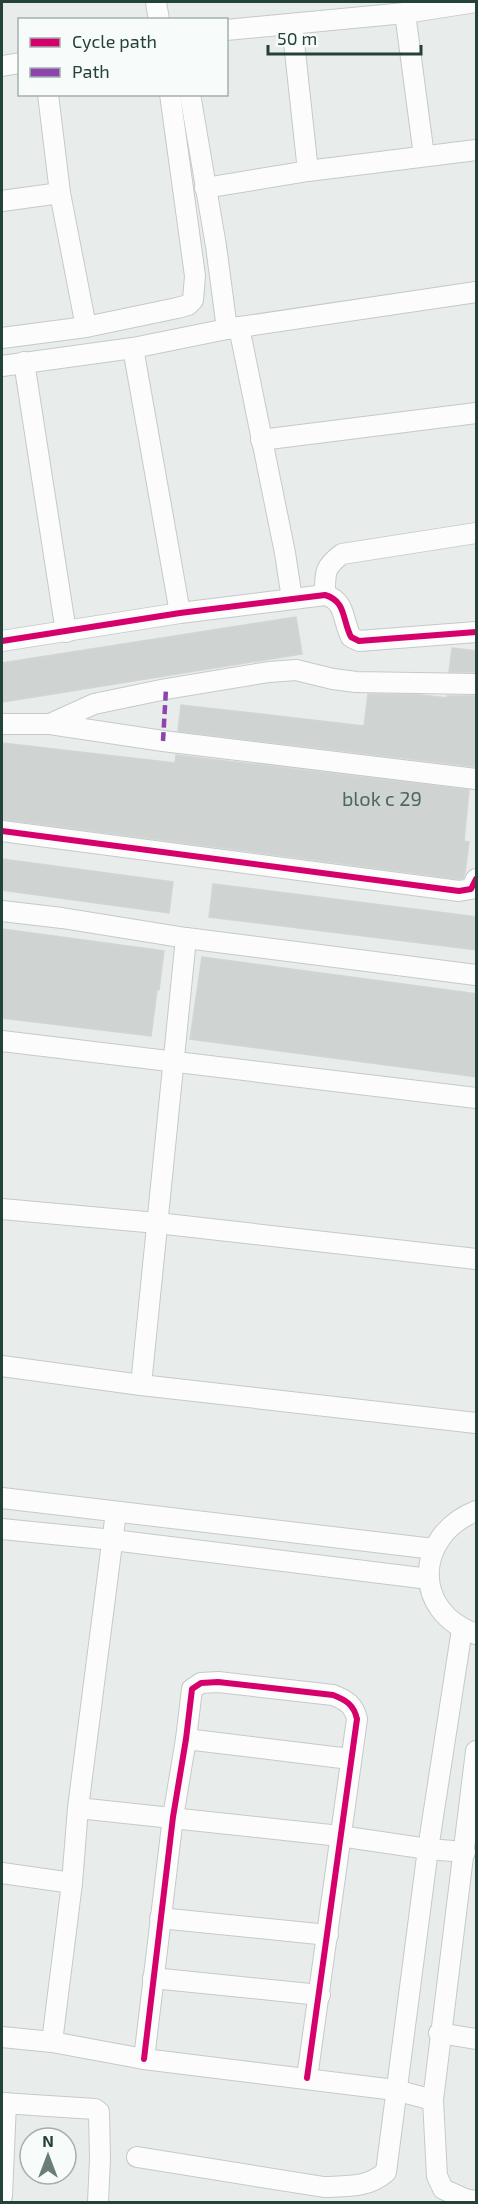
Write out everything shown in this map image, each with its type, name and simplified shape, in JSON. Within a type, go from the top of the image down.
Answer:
[{"type":"street","points":[[156,2],[159,18]]},
{"type":"street","points":[[228,30],[405,13],[477,2]]},
{"type":"street","points":[[405,13],[424,156]]},
{"type":"street","points":[[292,24],[308,171]]},
{"type":"street","points":[[2,66],[18,63]]},
{"type":"street","points":[[48,96],[60,193],[86,327]]},
{"type":"street","points":[[2,338],[86,327],[177,308],[188,305],[193,300],[195,276],[170,96]]},
{"type":"street","points":[[190,96],[216,246],[233,328],[261,440],[285,553],[292,599]]},
{"type":"street","points":[[205,189],[308,171],[477,150]]},
{"type":"street","points":[[2,201],[60,193]]},
{"type":"street","points":[[2,366],[133,348],[233,328],[477,292]]},
{"type":"street","points":[[133,348],[180,613]]},
{"type":"street","points":[[24,362],[66,632]]},
{"type":"street","points":[[261,440],[477,412]]},
{"type":"street","points":[[325,595],[325,574],[329,563],[342,554],[477,533]]},
{"type":"street","points":[[2,641],[180,613],[325,595],[334,598],[339,603],[351,637],[359,641],[477,632]]},
{"type":"street","points":[[50,724],[94,705],[166,689],[268,672],[296,670],[356,682],[477,684]]},
{"type":"street","points":[[2,724],[50,724],[163,741],[477,779]]},
{"type":"street","points":[[2,831],[459,891],[471,889],[477,879]]},
{"type":"street","points":[[2,911],[186,938],[477,975]]},
{"type":"street","points":[[141,1385],[186,938]]},
{"type":"street","points":[[2,1041],[477,1098]]},
{"type":"street","points":[[2,1209],[157,1223],[477,1259]]},
{"type":"street","points":[[2,1366],[141,1385],[477,1423]]},
{"type":"street","points":[[2,1498],[434,1549]]},
{"type":"street","points":[[137,2157],[324,2187],[355,2186],[375,2181],[386,2172],[428,1849],[469,1631],[443,1612],[434,1596],[429,1579],[429,1564],[443,1532],[458,1519],[477,1511]]},
{"type":"street","points":[[52,2042],[72,1882],[78,1808],[116,1512]]},
{"type":"street","points":[[2,1529],[113,1540],[429,1579]]},
{"type":"street","points":[[144,2059],[173,1817],[192,1689],[201,1683],[218,1682],[333,1695],[355,1709],[357,1719],[307,2078]]},
{"type":"street","points":[[186,1739],[350,1759]]},
{"type":"street","points":[[477,1751],[465,1852],[468,1882],[439,2033],[433,2100],[437,2176],[443,2188],[465,2199],[477,2201]]},
{"type":"street","points":[[78,1808],[465,1852]]},
{"type":"street","points":[[2,1873],[72,1882]]},
{"type":"street","points":[[160,1918],[328,1935]]},
{"type":"street","points":[[153,1978],[320,1995]]},
{"type":"street","points":[[439,2033],[477,2039]]},
{"type":"street","points":[[2,2037],[52,2042],[144,2059],[395,2090],[433,2100]]},
{"type":"street","points":[[2,2196],[4,2103],[95,2109],[99,2112],[98,2202]]},
{"type":"building","points":[[296,617],[302,654],[2,702],[2,663]]},
{"type":"building","points":[[452,648],[477,651],[477,672],[449,672]]},
{"type":"building","points":[[368,694],[447,698],[447,696],[477,696],[477,767],[178,731],[181,705],[364,726]]},
{"type":"building","points":[[2,743],[175,763],[176,755],[469,790],[464,841],[469,842],[465,873],[463,878],[459,879],[2,819]]},
{"type":"building","points":[[2,859],[173,882],[169,913],[2,890]]},
{"type":"building","points":[[213,884],[477,917],[477,950],[209,917]]},
{"type":"building","points":[[2,929],[164,951],[151,1036],[2,1018]]},
{"type":"building","points":[[202,957],[477,994],[477,1077],[190,1039]]},
{"type":"marked path","points":[[163,741],[166,689]]},
{"type":"cycle path","points":[[2,641],[180,613],[325,595],[340,606],[351,637],[359,641],[476,632]]},
{"type":"cycle path","points":[[2,831],[459,891],[471,889],[476,879]]},
{"type":"cycle path","points":[[144,2059],[173,1817],[192,1689],[201,1683],[218,1682],[333,1695],[349,1704],[357,1719],[307,2078]]}]
